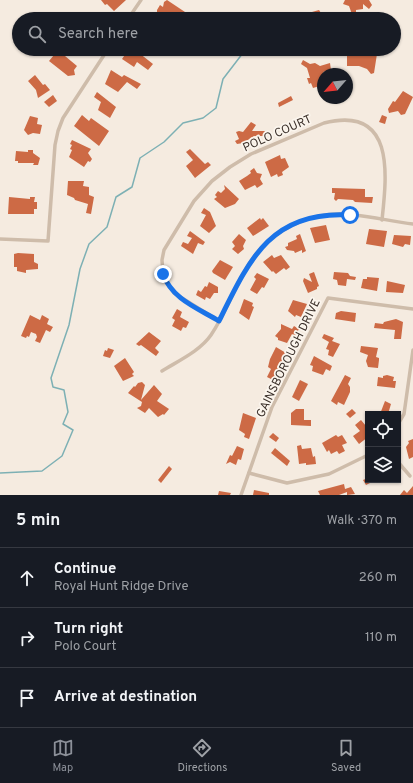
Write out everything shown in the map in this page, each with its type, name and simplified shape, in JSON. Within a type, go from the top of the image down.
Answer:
[{"type":"street","points":[[132,12],[140,0]]},
{"type":"street","points":[[0,239],[48,241],[55,145],[58,131],[63,118],[103,56]]},
{"type":"street","name":"POLO COURT","points":[[219,321],[174,293],[166,283],[162,260],[164,250],[194,201],[212,181],[251,154],[324,123],[336,120],[352,119],[362,123],[379,138],[385,155],[386,184],[382,220]]},
{"type":"street","points":[[162,371],[200,346],[211,335],[252,257],[270,239],[282,231],[296,224],[324,215],[350,215],[413,224]]},
{"type":"street","name":"GAINSBOROUGH DRIVE","points":[[241,495],[272,407],[328,298],[413,309]]},
{"type":"street","points":[[401,419],[404,414],[413,350]]},
{"type":"street","points":[[249,473],[288,483],[329,474],[365,456]]},
{"type":"street","points":[[401,466],[410,476]]},
{"type":"building","points":[[101,0],[126,0],[114,11],[107,4],[105,5]]},
{"type":"building","points":[[167,0],[185,12],[157,12],[160,5],[163,7],[164,2]]},
{"type":"building","points":[[345,0],[369,0],[372,5],[369,9],[363,4],[363,9],[351,12],[349,6],[343,4]]},
{"type":"building","points":[[53,56],[65,56],[77,66],[74,70],[75,75],[68,76],[49,61]]},
{"type":"building","points":[[124,56],[143,56],[153,64],[148,70],[137,62],[134,67],[122,59]]},
{"type":"building","points":[[347,56],[377,56],[374,73],[371,74],[367,69],[359,66],[347,66]]},
{"type":"building","points":[[303,60],[310,64],[315,63],[320,66],[330,63],[331,68],[317,68],[317,87],[313,88],[311,83],[309,84],[307,78],[310,78],[307,68],[301,64]]},
{"type":"building","points":[[111,70],[122,77],[124,75],[141,84],[137,89],[127,82],[118,92],[105,84]]},
{"type":"building","points":[[35,75],[43,85],[45,84],[50,90],[38,98],[36,90],[28,81]]},
{"type":"building","points":[[403,91],[413,97],[405,114],[401,115],[398,111],[389,113],[388,109],[393,101],[395,102]]},
{"type":"building","points":[[97,92],[116,107],[110,118],[98,110],[101,102],[94,97]]},
{"type":"building","points":[[53,95],[57,101],[49,107],[44,102]]},
{"type":"building","points":[[291,96],[293,100],[279,107],[278,103]]},
{"type":"building","points":[[82,115],[89,121],[91,118],[109,131],[99,146],[74,126]]},
{"type":"building","points":[[382,115],[387,117],[385,124],[379,122]]},
{"type":"building","points":[[30,116],[38,118],[37,124],[42,125],[40,134],[33,133],[28,135],[24,130]]},
{"type":"building","points":[[251,122],[256,125],[252,131],[265,131],[264,136],[254,136],[243,143],[237,144],[235,141],[239,139],[236,132],[243,132]]},
{"type":"building","points":[[72,140],[91,149],[88,153],[92,159],[90,162],[88,161],[84,167],[69,157],[72,150],[70,149],[72,145],[70,144]]},
{"type":"building","points":[[190,149],[205,164],[208,162],[211,165],[195,178],[186,166],[193,160],[186,152]]},
{"type":"building","points":[[28,150],[33,150],[33,153],[40,158],[38,165],[33,165],[34,163],[18,163],[18,161],[15,161],[16,151],[28,152]]},
{"type":"building","points":[[280,155],[281,159],[285,158],[289,167],[282,172],[283,175],[278,177],[277,174],[271,177],[265,162]]},
{"type":"building","points":[[254,168],[257,173],[262,174],[260,179],[263,184],[257,188],[255,185],[245,190],[239,181],[251,173],[250,171]]},
{"type":"building","points":[[68,181],[84,181],[83,186],[89,187],[89,195],[94,197],[91,214],[86,213],[88,204],[75,200],[67,195]]},
{"type":"building","points":[[224,185],[239,199],[235,204],[225,208],[214,199],[217,197],[215,195],[218,191],[221,193],[225,189]]},
{"type":"building","points":[[332,188],[365,189],[365,197],[373,197],[372,203],[338,199],[336,201],[334,199],[335,193],[332,193]]},
{"type":"building","points":[[9,197],[30,199],[30,197],[35,197],[34,202],[37,202],[37,209],[34,209],[34,214],[8,214]]},
{"type":"building","points":[[204,208],[210,212],[216,226],[209,233],[200,226],[206,215],[201,213]]},
{"type":"building","points":[[260,218],[261,220],[263,218],[269,226],[253,236],[247,228]]},
{"type":"building","points":[[326,225],[330,240],[315,243],[310,228]]},
{"type":"building","points":[[369,229],[387,231],[384,247],[366,244]]},
{"type":"building","points":[[190,231],[205,242],[203,245],[198,243],[193,254],[181,246],[183,242],[188,244],[192,238],[187,236]]},
{"type":"building","points":[[239,234],[246,240],[243,246],[244,249],[238,254],[232,249],[235,246],[232,242]]},
{"type":"building","points":[[300,234],[306,251],[302,253],[302,250],[295,253],[294,251],[287,250],[285,247],[288,246],[288,243],[297,239],[296,236]]},
{"type":"building","points":[[394,235],[411,236],[410,245],[405,244],[403,247],[392,244]]},
{"type":"building","points":[[14,254],[34,254],[34,262],[38,264],[38,269],[26,270],[26,273],[17,271],[17,267],[14,267]]},
{"type":"building","points":[[272,255],[274,258],[281,255],[290,267],[286,270],[284,268],[276,274],[273,271],[272,272],[263,262]]},
{"type":"building","points":[[220,260],[233,267],[225,280],[212,271]]},
{"type":"building","points":[[314,272],[319,286],[317,289],[308,293],[303,281],[304,278],[312,282],[309,274]]},
{"type":"building","points":[[334,272],[348,273],[350,276],[356,277],[355,280],[347,279],[346,286],[338,285],[337,280],[333,279]]},
{"type":"building","points":[[257,273],[269,279],[264,288],[262,287],[257,294],[250,290],[256,279],[254,277]]},
{"type":"building","points":[[367,277],[379,278],[377,291],[361,288],[363,279],[367,279]]},
{"type":"building","points":[[387,281],[405,285],[403,293],[386,292]]},
{"type":"building","points":[[209,282],[218,287],[218,293],[214,293],[210,299],[206,297],[205,300],[196,295],[198,290],[201,292],[205,286],[207,287]]},
{"type":"building","points":[[244,299],[253,303],[252,306],[254,307],[249,320],[239,313]]},
{"type":"building","points":[[293,300],[307,304],[301,317],[296,315],[295,317],[288,311]]},
{"type":"building","points":[[177,309],[182,312],[180,317],[189,322],[186,328],[183,327],[181,331],[172,326],[175,320],[172,318]]},
{"type":"building","points":[[341,311],[356,313],[355,322],[335,319],[336,313]]},
{"type":"building","points":[[30,315],[40,320],[42,315],[49,319],[47,324],[53,327],[50,332],[46,330],[40,343],[35,341],[37,337],[36,334],[31,332],[29,337],[27,336],[26,338],[21,336]]},
{"type":"building","points":[[396,319],[403,322],[401,339],[394,339],[395,330],[374,328],[375,323],[383,324],[384,322]]},
{"type":"building","points":[[281,324],[292,329],[294,326],[299,329],[295,336],[292,334],[287,343],[278,340],[275,336],[281,329]]},
{"type":"building","points":[[149,332],[161,341],[155,348],[159,352],[156,356],[141,345],[139,346],[136,344]]},
{"type":"building","points":[[324,334],[334,338],[332,341],[340,344],[333,357],[328,355],[329,350],[326,349],[329,342],[322,338]]},
{"type":"building","points":[[361,346],[378,348],[376,357],[379,358],[378,368],[368,367],[366,361],[368,355],[360,352]]},
{"type":"building","points":[[276,347],[286,353],[273,380],[267,377],[271,369],[268,367],[270,359]]},
{"type":"building","points":[[108,348],[114,350],[110,358],[103,356],[105,350],[107,351]]},
{"type":"building","points":[[314,356],[332,366],[330,371],[326,369],[323,375],[312,371],[313,366],[310,365]]},
{"type":"building","points":[[125,358],[134,372],[132,374],[134,376],[123,381],[114,366]]},
{"type":"building","points":[[345,375],[351,378],[348,384],[350,387],[350,392],[344,405],[338,402],[337,405],[331,401]]},
{"type":"building","points":[[387,375],[394,377],[393,381],[396,381],[395,388],[377,386],[378,377],[383,378],[383,376]]},
{"type":"building","points":[[300,380],[308,384],[299,401],[292,397]]},
{"type":"building","points":[[142,382],[145,385],[141,400],[154,385],[162,394],[157,401],[169,409],[164,415],[163,414],[158,417],[149,408],[145,413],[137,408],[141,406],[142,402],[128,393],[134,386],[135,387],[138,383]]},
{"type":"building","points":[[385,401],[391,404],[389,411],[381,411]]},
{"type":"building","points":[[296,409],[304,409],[304,420],[311,420],[311,426],[291,425],[291,413]]},
{"type":"building","points":[[352,409],[356,413],[350,418],[346,414]]},
{"type":"building","points":[[243,413],[256,418],[249,439],[244,437],[245,434],[239,430]]},
{"type":"building","points":[[361,420],[365,425],[365,439],[359,444],[353,436],[360,431],[355,425]]},
{"type":"building","points":[[273,433],[279,438],[276,442],[269,437]]},
{"type":"building","points":[[336,435],[338,437],[342,435],[347,443],[342,445],[345,451],[339,454],[337,451],[331,454],[329,450],[327,452],[322,443]]},
{"type":"building","points":[[413,439],[413,457],[409,459],[406,447],[409,443],[408,441]]},
{"type":"building","points":[[301,445],[302,449],[311,448],[313,457],[315,456],[316,464],[299,464],[297,446]]},
{"type":"building","points":[[237,446],[244,449],[241,460],[238,459],[236,465],[230,462],[226,464],[230,455],[232,456]]},
{"type":"building","points":[[275,448],[290,461],[287,466],[271,453]]},
{"type":"building","points":[[169,466],[172,469],[161,483],[158,480]]},
{"type":"building","points":[[344,484],[345,489],[351,487],[355,494],[347,495],[347,492],[339,495],[320,495],[318,491]]},
{"type":"building","points":[[413,486],[413,495],[400,495],[404,490],[407,493]]},
{"type":"building","points":[[254,490],[269,493],[269,495],[253,495]]},
{"type":"building","points":[[219,491],[231,493],[230,495],[218,495]]},
{"type":"waterway","points":[[0,473],[42,471],[62,456],[73,430],[63,424],[68,412],[64,390],[53,387],[51,378],[69,325],[80,269],[89,244],[107,227],[116,197],[132,187],[140,158],[164,142],[183,123],[203,118],[216,108],[223,79],[241,56]]},
{"type":"route","points":[[163,274],[166,283],[181,300],[219,321],[252,257],[270,239],[296,224],[310,219],[324,215],[350,215]]}]
